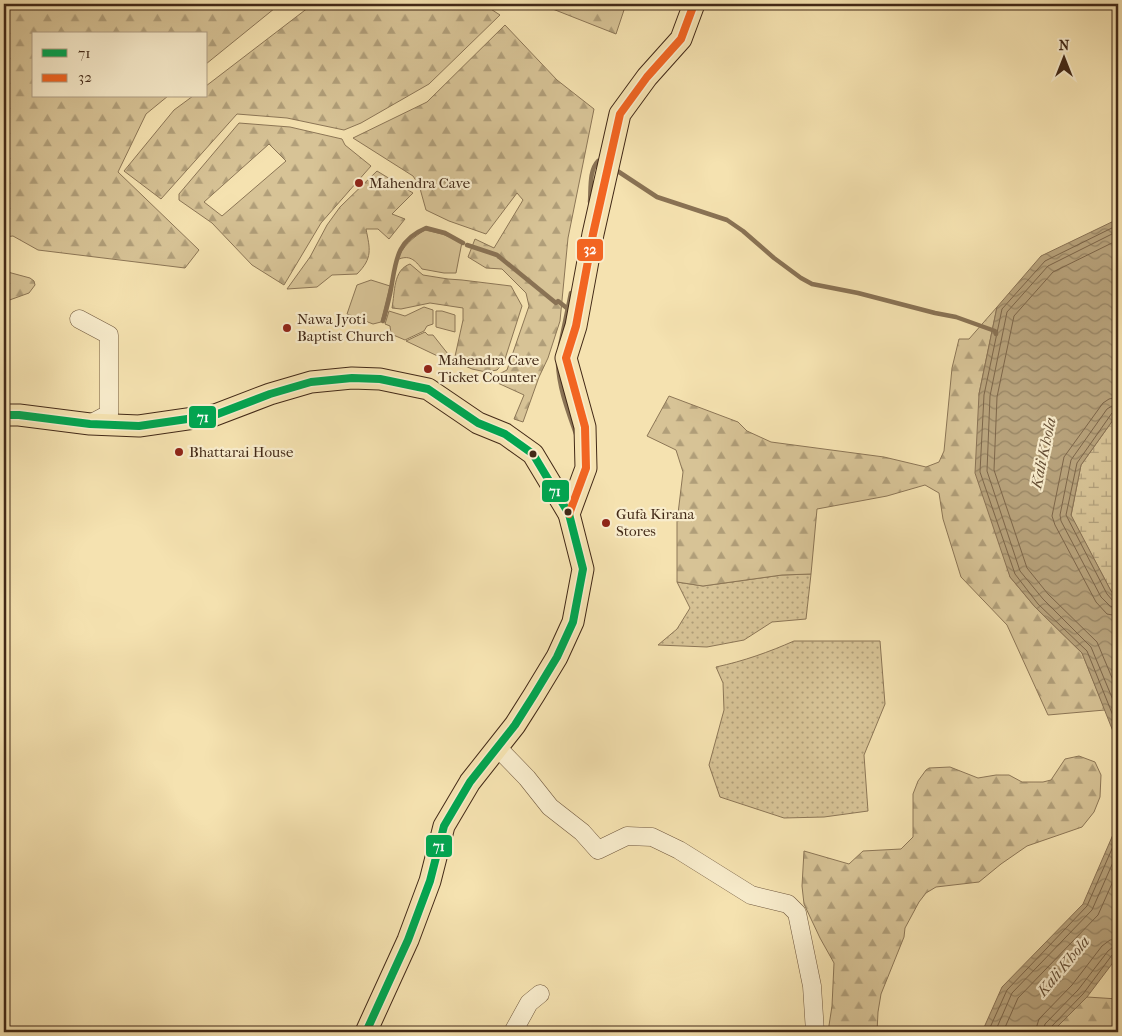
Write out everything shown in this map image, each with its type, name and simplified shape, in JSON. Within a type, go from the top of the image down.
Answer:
[{"type":"main road","points":[[569,514],[586,468],[585,427],[566,358],[576,326],[593,234],[620,114],[647,77],[681,39],[694,4]]},
{"type":"main road","points":[[4,415],[19,415],[90,424],[139,426],[216,415],[270,394],[312,382],[352,378],[380,379],[428,389],[478,423],[504,434],[533,454],[569,514],[583,569],[573,622],[557,657],[534,695],[498,748],[470,782],[444,826],[430,881],[408,940],[366,1032]]},
{"type":"street","points":[[79,319],[109,335],[109,414],[90,424]]},
{"type":"street","points":[[498,748],[527,778],[550,807],[582,832],[598,850],[626,836],[652,836],[679,850],[752,895],[788,904],[793,908],[797,913],[812,986],[815,1032]]},
{"type":"street","points":[[513,1032],[529,1003],[540,994]]},
{"type":"green space","points":[[4,4],[280,4],[208,62],[208,32],[32,32],[32,98],[166,98],[146,114],[118,172],[199,250],[185,268],[38,250],[13,236],[4,237]]},
{"type":"green space","points":[[313,4],[483,4],[500,15],[429,84],[361,123],[344,130],[287,118],[237,114],[161,199],[124,171],[174,110],[190,98],[208,98],[208,84]]},
{"type":"green space","points":[[540,4],[626,4],[616,34]]},
{"type":"green space","points":[[505,25],[557,80],[594,109],[568,238],[560,321],[523,422],[514,419],[524,395],[489,379],[507,370],[529,306],[526,293],[502,269],[486,268],[468,257],[475,239],[494,248],[523,200],[517,193],[486,234],[449,221],[426,210],[419,185],[413,176],[353,138],[427,102]]},
{"type":"green space","points":[[239,123],[290,127],[342,139],[345,145],[371,166],[321,223],[284,285],[252,265],[212,223],[179,200],[179,194]],"holes":[[[269,144],[286,161],[222,216],[204,202]]]},
{"type":"green space","points":[[377,171],[413,193],[392,214],[405,219],[389,239],[378,229],[366,229],[369,242],[368,258],[357,274],[332,275],[317,287],[287,289],[310,257],[327,225],[340,207]]},
{"type":"green space","points":[[425,230],[462,242],[456,273],[422,269],[408,258],[397,260],[408,243]]},
{"type":"green space","points":[[410,264],[423,275],[511,286],[522,306],[504,362],[497,370],[486,372],[472,369],[454,361],[463,320],[463,308],[430,303],[401,309],[392,308],[396,282],[400,271]]},
{"type":"green space","points":[[4,271],[30,278],[34,281],[35,285],[29,293],[4,302]]},
{"type":"green space","points":[[371,280],[390,286],[381,322],[373,324],[347,314],[357,285]]},
{"type":"green space","points":[[424,307],[433,310],[433,324],[427,326],[424,331],[405,340],[391,334],[390,326],[385,324],[389,311],[405,316]]},
{"type":"green space","points":[[997,307],[979,394],[1010,577],[1035,607],[1082,653],[1105,710],[1048,715],[1007,625],[961,577],[943,519],[939,493],[925,485],[887,496],[817,509],[811,574],[782,575],[703,586],[677,582],[677,522],[683,472],[676,450],[647,436],[669,396],[738,422],[747,431],[771,442],[884,457],[926,467],[939,462],[944,451],[952,368],[959,339],[969,339]]},
{"type":"green space","points":[[436,311],[455,315],[455,332],[436,327]]},
{"type":"green space","points":[[425,332],[428,335],[433,335],[448,354],[446,360],[406,341]]},
{"type":"green space","points":[[1118,413],[1118,600],[1111,591],[1071,516],[1081,465]]},
{"type":"green space","points":[[811,574],[806,619],[772,622],[744,640],[707,647],[658,645],[677,629],[690,608],[677,582],[703,586],[782,575]]},
{"type":"green space","points":[[794,641],[880,641],[885,704],[864,755],[868,811],[824,817],[784,818],[720,797],[709,765],[724,710],[723,683],[716,667],[756,656]]},
{"type":"green space","points":[[1079,756],[1095,762],[1101,775],[1100,797],[1094,812],[1082,827],[1027,846],[979,882],[936,887],[926,893],[905,928],[904,937],[881,994],[877,1032],[828,1032],[832,1006],[834,963],[804,904],[802,886],[804,851],[849,864],[863,851],[901,849],[913,837],[913,794],[918,781],[929,768],[950,767],[978,778],[1009,775],[1022,782],[1043,782],[1051,780],[1065,759]]},
{"type":"green space","points":[[1087,997],[1118,999],[1118,1032],[1052,1032]]},
{"type":"water","name":"Kali Khola","points":[[1118,219],[1118,413],[1081,465],[1071,515],[1111,591],[1118,600],[1118,744],[1082,653],[1035,607],[1010,577],[975,473],[979,394],[997,307],[1041,256]]},
{"type":"water","name":"Kali Khola","points":[[1118,823],[1118,956],[1087,997],[1052,1032],[982,1032],[1002,987],[1083,904]]},
{"type":"waterway","points":[[590,202],[592,175],[598,161]]},
{"type":"waterway","points":[[616,170],[657,197],[727,220],[743,231],[774,258],[812,284],[858,293],[956,317],[995,331],[996,334]]},
{"type":"waterway","points":[[383,321],[398,255],[408,240],[426,228],[445,233],[463,243]]},
{"type":"waterway","points":[[467,245],[497,255],[556,303],[558,301],[568,309]]},
{"type":"waterway","points":[[560,346],[571,293]]},
{"type":"waterway","points":[[558,364],[562,391],[576,434]]},
{"type":"transit line","name":"32","points":[[569,514],[586,468],[585,427],[566,358],[576,326],[593,234],[620,114],[647,77],[681,39],[694,4]]},
{"type":"transit line","name":"71","points":[[4,415],[19,415],[90,424],[139,426],[215,415],[270,394],[311,382],[352,378],[380,379],[428,389],[478,423],[505,434],[533,454],[569,514],[583,569],[573,622],[557,657],[534,695],[515,725],[470,782],[444,826],[430,881],[408,940],[366,1032]]},
{"type":"place","name":"Mahendra Cave","points":[[359,183]]},
{"type":"place","name":"Nawa Jyoti Baptist Church","points":[[287,328]]},
{"type":"place","name":"Mahendra Cave Ticket Counter","points":[[428,369]]},
{"type":"place","name":"Bhattarai House","points":[[179,452]]},
{"type":"place","name":"Gufa Kirana Stores","points":[[606,523]]}]
